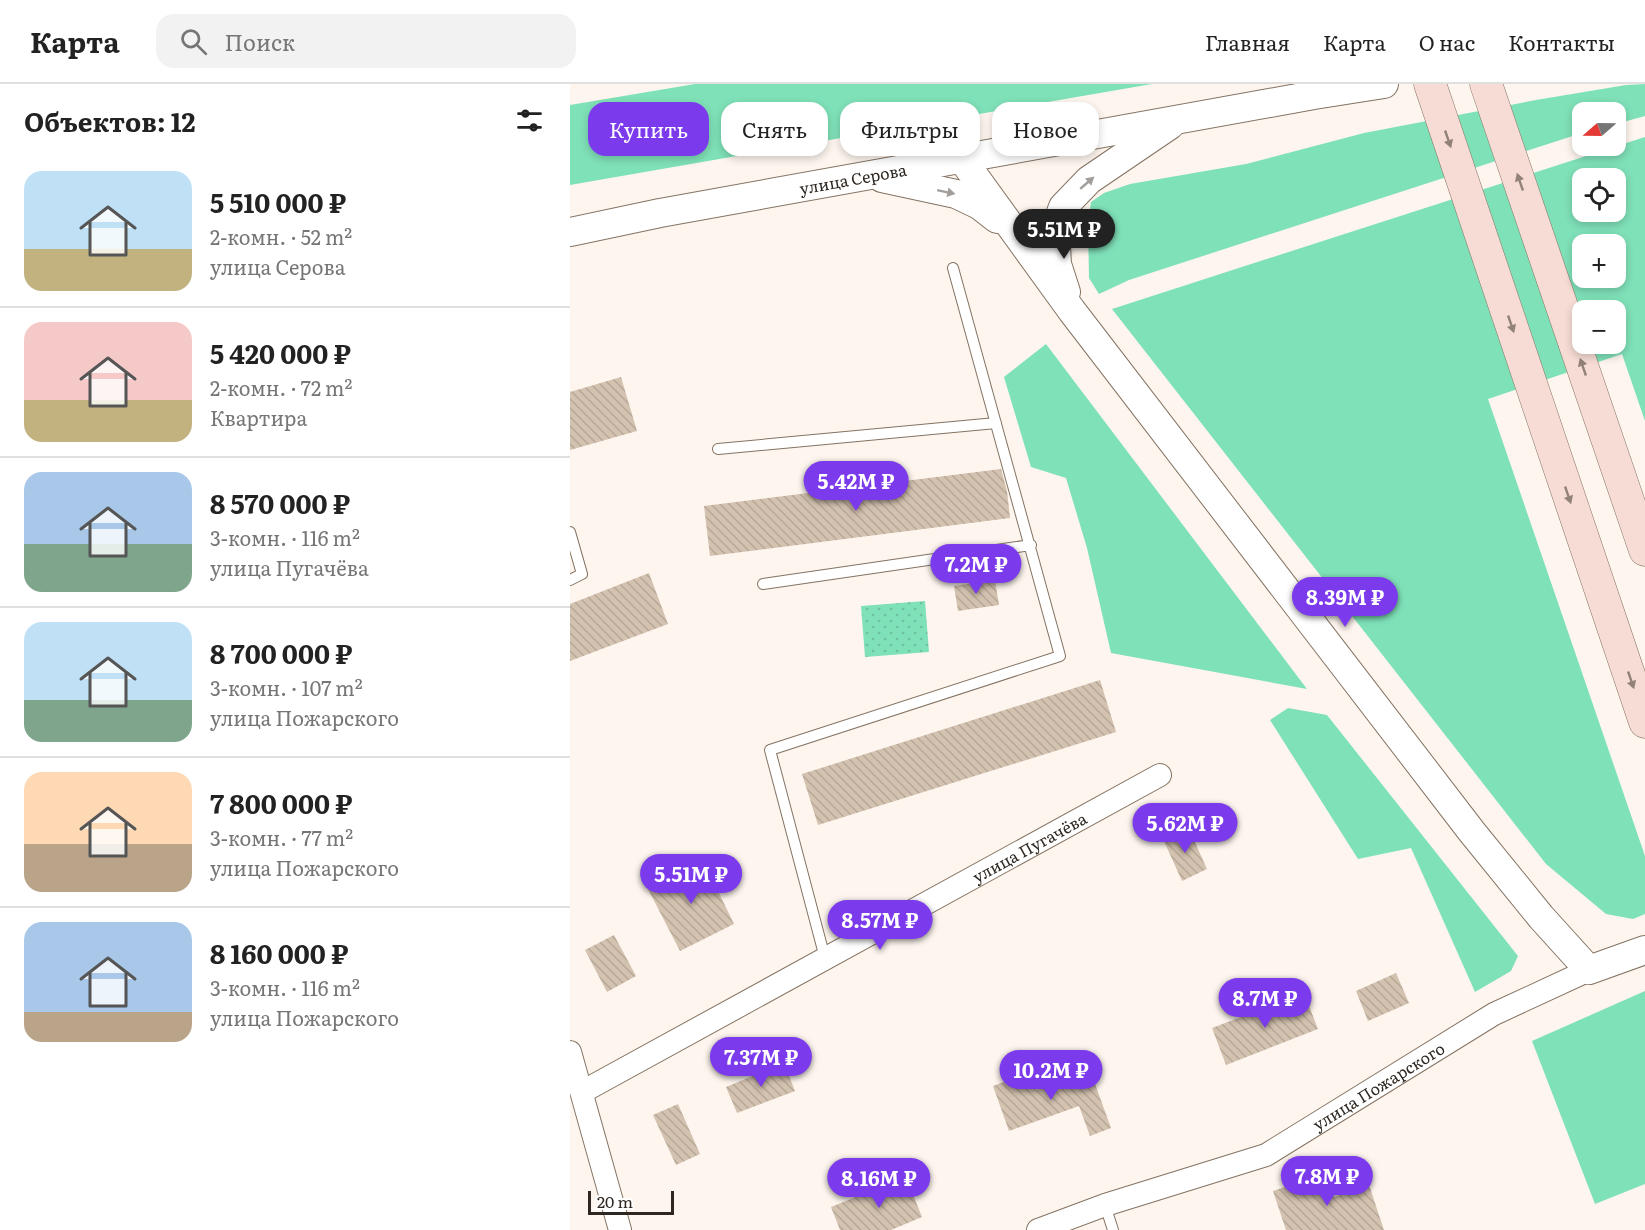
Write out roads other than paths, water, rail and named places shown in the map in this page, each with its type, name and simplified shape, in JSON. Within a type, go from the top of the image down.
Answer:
[{"type":"main road","points":[[1430,84],[1645,722]]},
{"type":"main road","points":[[1486,84],[1645,550]]},
{"type":"street","name":"улица Серова","points":[[570,232],[660,213],[1314,94],[1384,84]]},
{"type":"street","points":[[1072,311],[1057,264],[1055,228],[1063,207],[1089,180],[1178,119]]},
{"type":"street","points":[[962,159],[1072,311],[1472,831],[1541,917],[1589,970]]},
{"type":"street","points":[[868,176],[956,194],[980,205],[1019,237]]},
{"type":"street","name":"улица Пугачёва","points":[[582,1092],[1160,775]]},
{"type":"street","name":"улица Пожарского","points":[[1038,1230],[1106,1205],[1266,1155],[1494,1014],[1589,970],[1645,950]]},
{"type":"street","points":[[570,1052],[620,1230]]},
{"type":"lane","points":[[825,958],[770,750],[1060,656],[953,268]]},
{"type":"lane","points":[[718,449],[996,423]]},
{"type":"lane","points":[[570,532],[582,574],[570,580]]},
{"type":"lane","points":[[763,584],[1031,545]]},
{"type":"lane","points":[[1106,1205],[1113,1230]]}]
